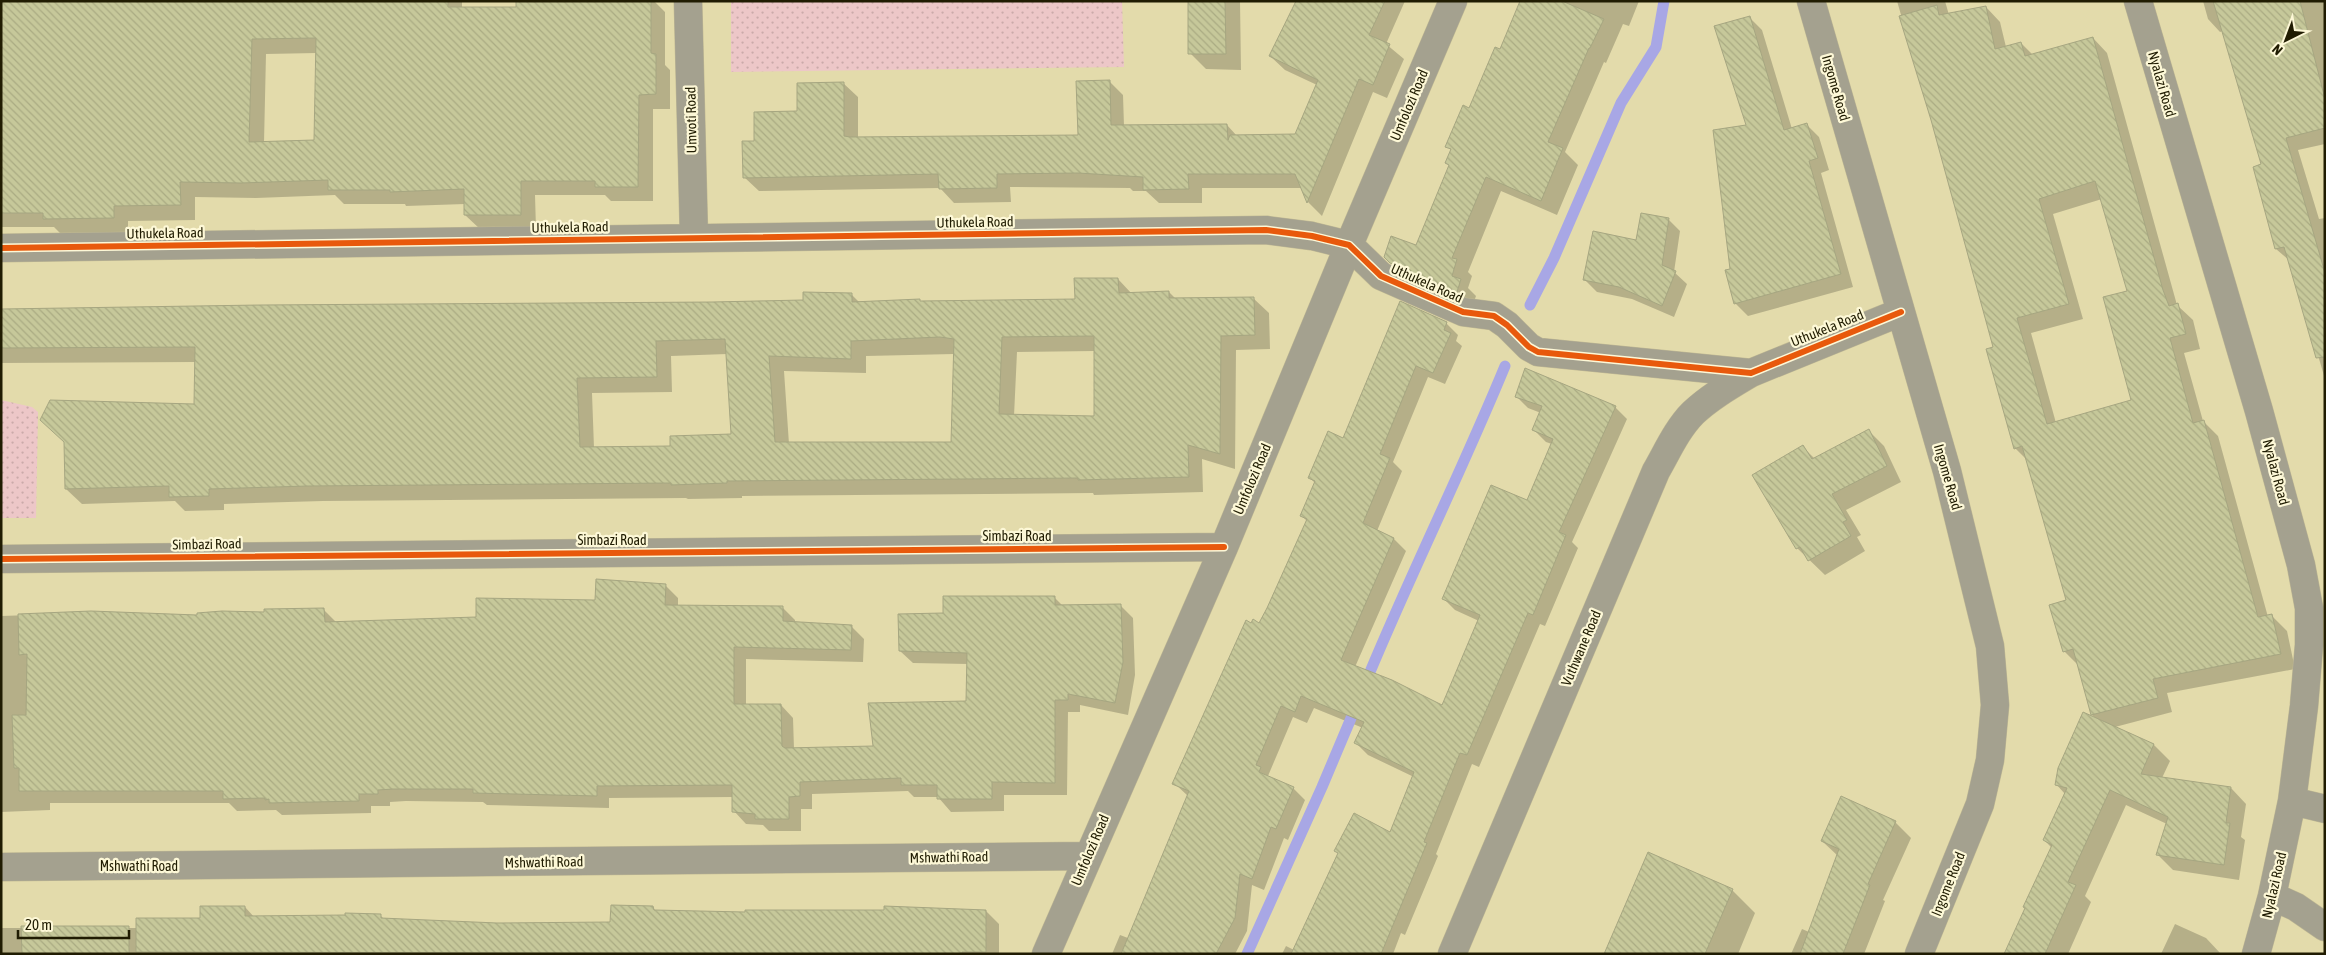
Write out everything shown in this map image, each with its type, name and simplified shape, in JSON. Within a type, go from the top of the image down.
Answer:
[{"type":"street","name":"Umvoti Road","points":[[688,1],[694,238]]},
{"type":"street","name":"Umfolozi Road","points":[[1046,954],[1087,856],[1224,547],[1349,245],[1453,1]]},
{"type":"street","name":"Ingome Road","points":[[1811,1],[1969,556],[1990,646],[1995,705],[1990,760],[1980,804],[1919,954]]},
{"type":"street","name":"Nyalazi Road","points":[[2138,1],[2259,411],[2302,565],[2309,608],[2309,646],[2292,801],[2272,896],[2256,954]]},
{"type":"street","name":"Uthukela Road","points":[[1,248],[1266,230],[1312,236],[1349,245],[1381,276],[1463,312],[1494,316],[1507,325],[1528,347],[1538,352],[1750,373],[1901,312]]},
{"type":"street","name":"Vuthwane Road","points":[[1452,954],[1656,471],[1672,442],[1692,414],[1717,394],[1750,373]]},
{"type":"street","name":"Simbazi Road","points":[[1,559],[1224,547]]},
{"type":"street","points":[[2292,801],[2325,809]]},
{"type":"street","name":"Mshwathi Road","points":[[1,867],[1087,856]]},
{"type":"street","points":[[2272,896],[2296,907],[2325,928]]},
{"type":"shaded area","points":[[731,1],[1122,1],[1124,67],[731,72]]},
{"type":"shaded area","points":[[1,400],[32,407],[38,412],[36,518],[1,518]]},
{"type":"building","points":[[1,1],[448,1],[448,7],[516,7],[516,1],[651,1],[651,53],[656,54],[656,94],[639,95],[638,187],[595,187],[595,181],[521,181],[521,215],[464,215],[464,189],[390,192],[390,190],[328,190],[328,180],[241,183],[180,182],[181,205],[114,206],[114,218],[43,219],[43,213],[1,213]],"holes":[[[316,38],[314,140],[249,142],[252,39]]]},
{"type":"building","points":[[1188,1],[1225,1],[1226,54],[1188,54]]},
{"type":"building","points":[[1296,1],[1385,1],[1369,35],[1390,44],[1373,85],[1359,79],[1307,203],[1295,174],[1188,174],[1189,189],[1143,190],[1143,177],[1078,173],[997,174],[997,188],[939,189],[938,174],[743,178],[742,141],[754,141],[754,112],[797,111],[797,83],[844,82],[844,136],[850,137],[1078,135],[1076,81],[1110,80],[1111,125],[1227,124],[1228,140],[1230,135],[1295,134],[1318,80],[1269,56]]},
{"type":"building","points":[[1520,1],[1562,1],[1604,19],[1589,48],[1548,142],[1563,148],[1541,201],[1486,177],[1452,258],[1457,259],[1452,276],[1461,279],[1457,292],[1390,263],[1384,257],[1391,236],[1416,245],[1449,165],[1445,163],[1451,149],[1445,147],[1463,105],[1469,108],[1495,47],[1500,49]]},
{"type":"building","points":[[2213,1],[2300,1],[2325,99],[2325,128],[2286,138],[2325,273],[2325,357],[2316,358],[2284,247],[2275,249],[2253,167],[2261,164]]},
{"type":"building","points":[[1937,5],[1939,15],[1986,6],[1995,49],[2021,42],[2025,56],[2093,37],[2163,290],[2169,306],[2178,303],[2186,334],[2170,338],[2193,423],[2204,420],[2258,617],[2272,614],[2281,654],[2153,679],[2158,698],[2091,715],[2073,649],[2063,652],[2049,605],[2066,600],[2022,446],[2014,449],[1986,349],[1993,347],[1931,120],[1899,16]],"holes":[[[2095,181],[2127,291],[2103,297],[2131,400],[2047,424],[2017,318],[2069,304],[2039,199]]]},
{"type":"building","points":[[1750,16],[1784,130],[1807,123],[1818,158],[1809,161],[1841,274],[1734,304],[1725,270],[1730,269],[1713,130],[1746,125],[1714,26]]},
{"type":"building","points":[[1641,213],[1669,218],[1662,265],[1676,271],[1662,306],[1619,287],[1583,280],[1593,231],[1636,240]]},
{"type":"building","points":[[1074,278],[1118,278],[1119,293],[1169,291],[1169,298],[1254,297],[1255,335],[1221,336],[1220,454],[1188,445],[1189,477],[1078,480],[1078,478],[727,481],[727,483],[671,485],[671,483],[308,486],[209,489],[209,496],[169,497],[169,486],[65,489],[64,442],[40,420],[50,400],[194,404],[195,347],[1,348],[1,309],[712,302],[803,300],[803,292],[852,293],[852,302],[920,299],[920,301],[1075,299]],"holes":[[[1094,336],[1094,416],[999,414],[1002,337]],[[940,337],[954,339],[951,442],[775,442],[769,356],[851,359],[851,341]],[[725,339],[731,434],[670,436],[670,446],[580,447],[577,378],[657,377],[656,341]]]},
{"type":"building","points":[[1400,301],[1447,322],[1444,330],[1451,333],[1433,373],[1416,366],[1380,454],[1390,458],[1363,523],[1394,538],[1341,660],[1392,680],[1442,705],[1480,615],[1442,599],[1491,485],[1527,500],[1553,439],[1532,430],[1542,406],[1515,397],[1525,368],[1616,406],[1559,532],[1566,535],[1533,615],[1528,613],[1467,755],[1460,753],[1424,842],[1427,843],[1381,954],[1291,954],[1338,853],[1334,851],[1354,813],[1390,832],[1414,772],[1354,743],[1364,722],[1301,696],[1295,712],[1281,706],[1256,765],[1261,767],[1259,772],[1294,787],[1276,829],[1271,827],[1252,879],[1240,874],[1235,918],[1216,954],[1121,954],[1189,791],[1172,784],[1246,620],[1251,623],[1253,619],[1259,623],[1267,608],[1307,519],[1300,516],[1315,481],[1308,478],[1328,431],[1343,438]]},
{"type":"building","points":[[1869,429],[1887,466],[1832,494],[1847,520],[1843,522],[1851,536],[1808,561],[1800,547],[1796,549],[1752,475],[1803,445],[1812,459]]},
{"type":"building","points":[[596,579],[666,584],[665,605],[783,606],[783,621],[852,625],[851,650],[734,647],[734,704],[781,704],[782,746],[785,748],[873,746],[868,703],[966,701],[967,653],[899,651],[898,614],[943,613],[943,596],[1055,596],[1055,605],[1121,604],[1123,662],[1115,703],[1068,694],[1068,700],[1055,700],[1055,783],[992,782],[992,799],[937,799],[937,785],[901,785],[901,778],[800,782],[800,796],[789,797],[789,819],[755,819],[755,814],[732,812],[732,785],[597,786],[597,796],[473,793],[473,789],[393,789],[378,790],[378,794],[359,794],[359,801],[269,803],[269,799],[265,800],[265,798],[223,799],[223,791],[19,791],[19,768],[14,768],[12,715],[26,715],[27,654],[19,655],[18,614],[91,611],[197,615],[197,613],[222,611],[264,612],[264,609],[324,608],[325,622],[476,617],[476,598],[595,600]]},
{"type":"building","points":[[2083,712],[2154,744],[2141,774],[2231,787],[2226,823],[2230,823],[2224,865],[2156,855],[2168,817],[2110,790],[2068,882],[2076,885],[2045,954],[2004,954],[2025,908],[2023,907],[2052,845],[2043,840],[2067,788],[2055,785],[2058,768]]},
{"type":"building","points":[[1841,796],[1896,821],[1868,884],[1870,885],[1843,954],[1800,954],[1839,849],[1821,841]]},
{"type":"building","points":[[1648,852],[1733,889],[1705,954],[1604,954]]},
{"type":"building","points":[[611,905],[653,906],[654,910],[745,912],[745,910],[884,910],[884,906],[986,910],[986,952],[962,952],[962,954],[136,952],[136,918],[200,918],[200,906],[245,906],[245,916],[345,915],[345,913],[381,914],[381,918],[497,923],[610,922]]},
{"type":"building","points":[[21,926],[129,926],[129,954],[22,954]]},
{"type":"waterway","points":[[1530,305],[1554,258],[1621,103],[1656,47],[1664,1]]},
{"type":"waterway","points":[[1365,684],[1505,366]]},
{"type":"waterway","points":[[1247,954],[1357,704]]},
{"type":"cycle path","points":[[1,248],[1266,230],[1312,236],[1349,245],[1381,276],[1463,312],[1494,316],[1507,325],[1529,347],[1538,352],[1751,373],[1901,312]]},
{"type":"cycle path","points":[[1,559],[1224,547]]}]
